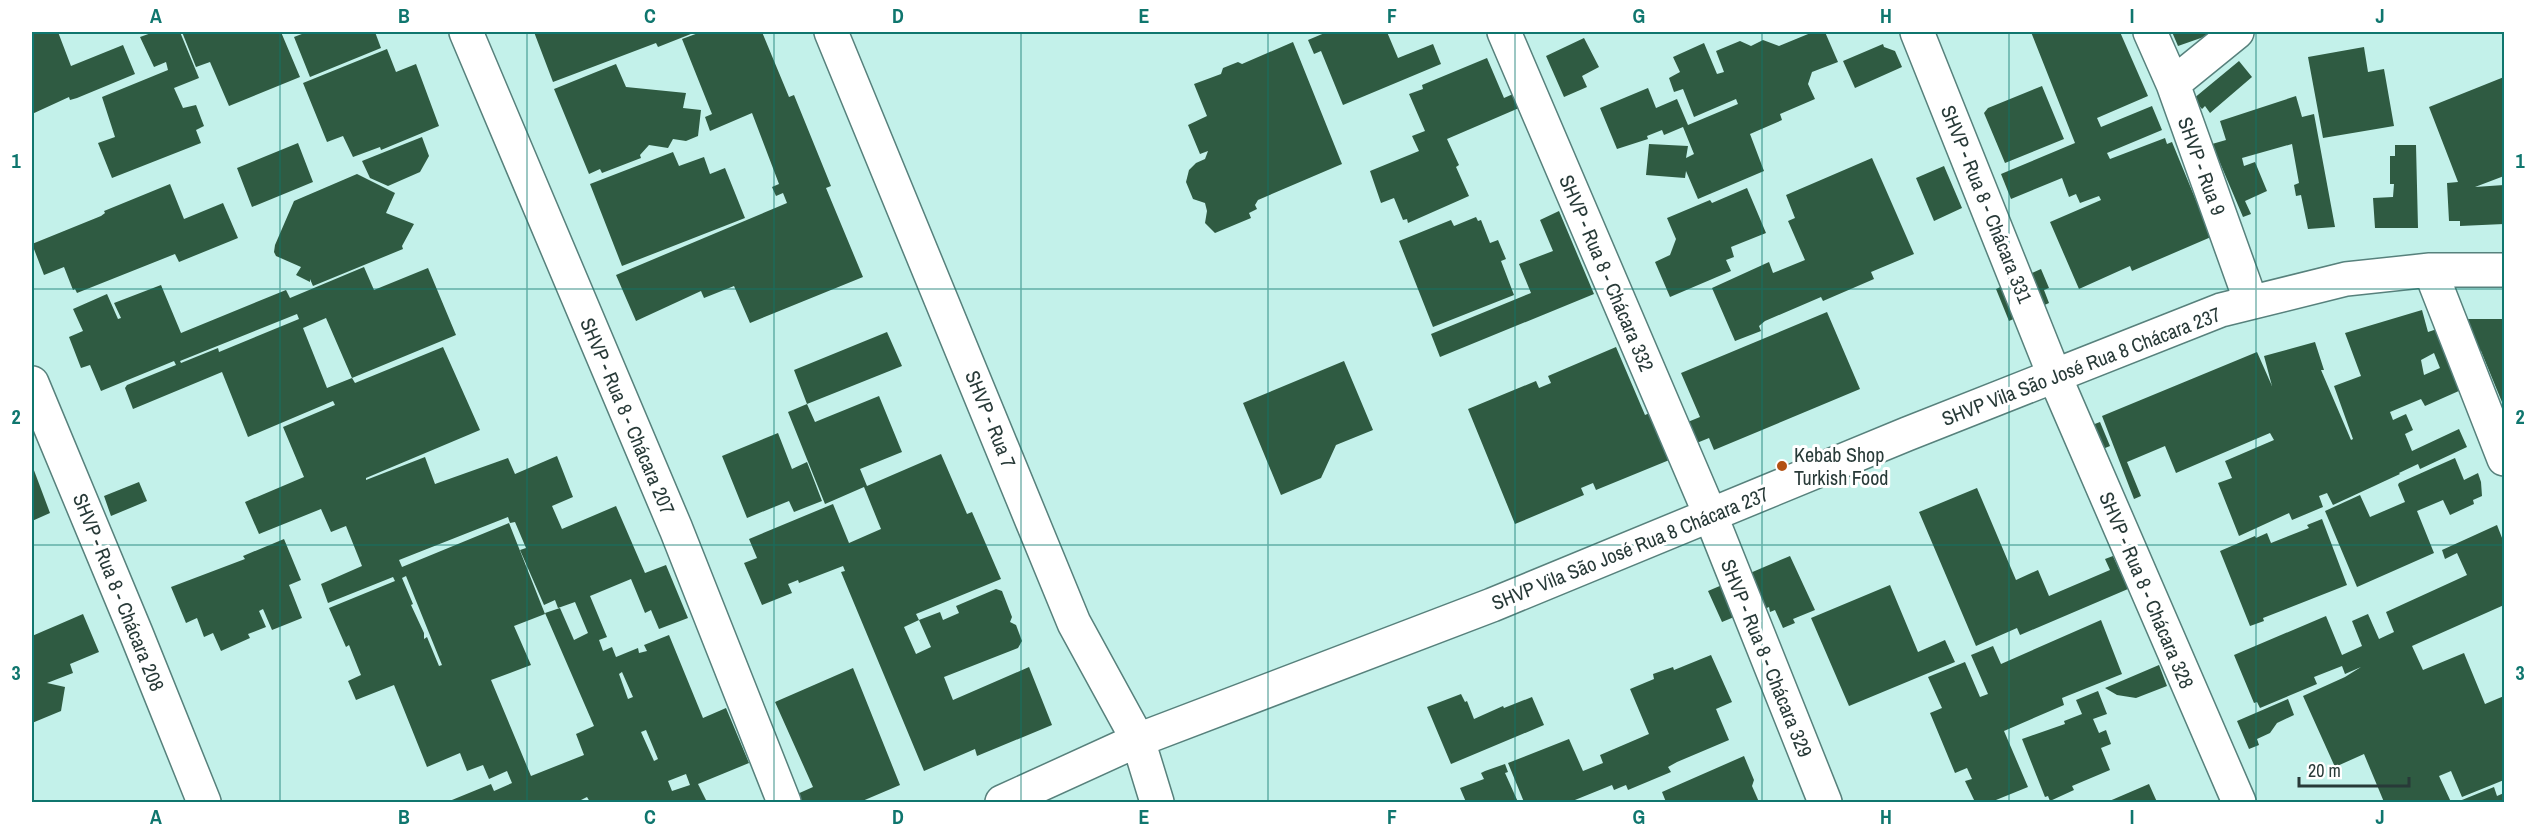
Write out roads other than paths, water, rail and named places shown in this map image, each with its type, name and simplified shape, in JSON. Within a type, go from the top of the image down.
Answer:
[{"type":"street","name":"SHVP - Rua 8 - Chácara 207","points":[[466,32],[676,529],[783,802]]},
{"type":"street","name":"SHVP - Rua 7","points":[[831,32],[1074,622],[1138,740],[1157,802]]},
{"type":"street","name":"SHVP - Rua 8 - Chácara 332","points":[[1504,32],[1710,514]]},
{"type":"street","name":"SHVP - Rua 8 - Chácara 331","points":[[1917,32],[2055,377]]},
{"type":"street","name":"SHVP - Rua 9","points":[[2150,32],[2173,84],[2252,302]]},
{"type":"street","points":[[2173,84],[2237,32]]},
{"type":"street","name":"SHVP Vila São José Rua 8 Chácara 237","points":[[1002,802],[1138,740],[1492,605],[1710,514],[2221,310],[2346,279],[2430,270],[2505,270]]},
{"type":"street","points":[[2430,270],[2505,459]]},
{"type":"street","name":"SHVP - Rua 8 - Chácara 328","points":[[2055,377],[2239,802]]},
{"type":"street","name":"SHVP - Rua 8 - Chácara 208","points":[[32,383],[204,802]]},
{"type":"street","name":"SHVP - Rua 8 - Chácara 329","points":[[1710,514],[1825,802]]},
{"type":"place","name":"Kebab Shop Turkish Food","points":[[1782,466]]}]
